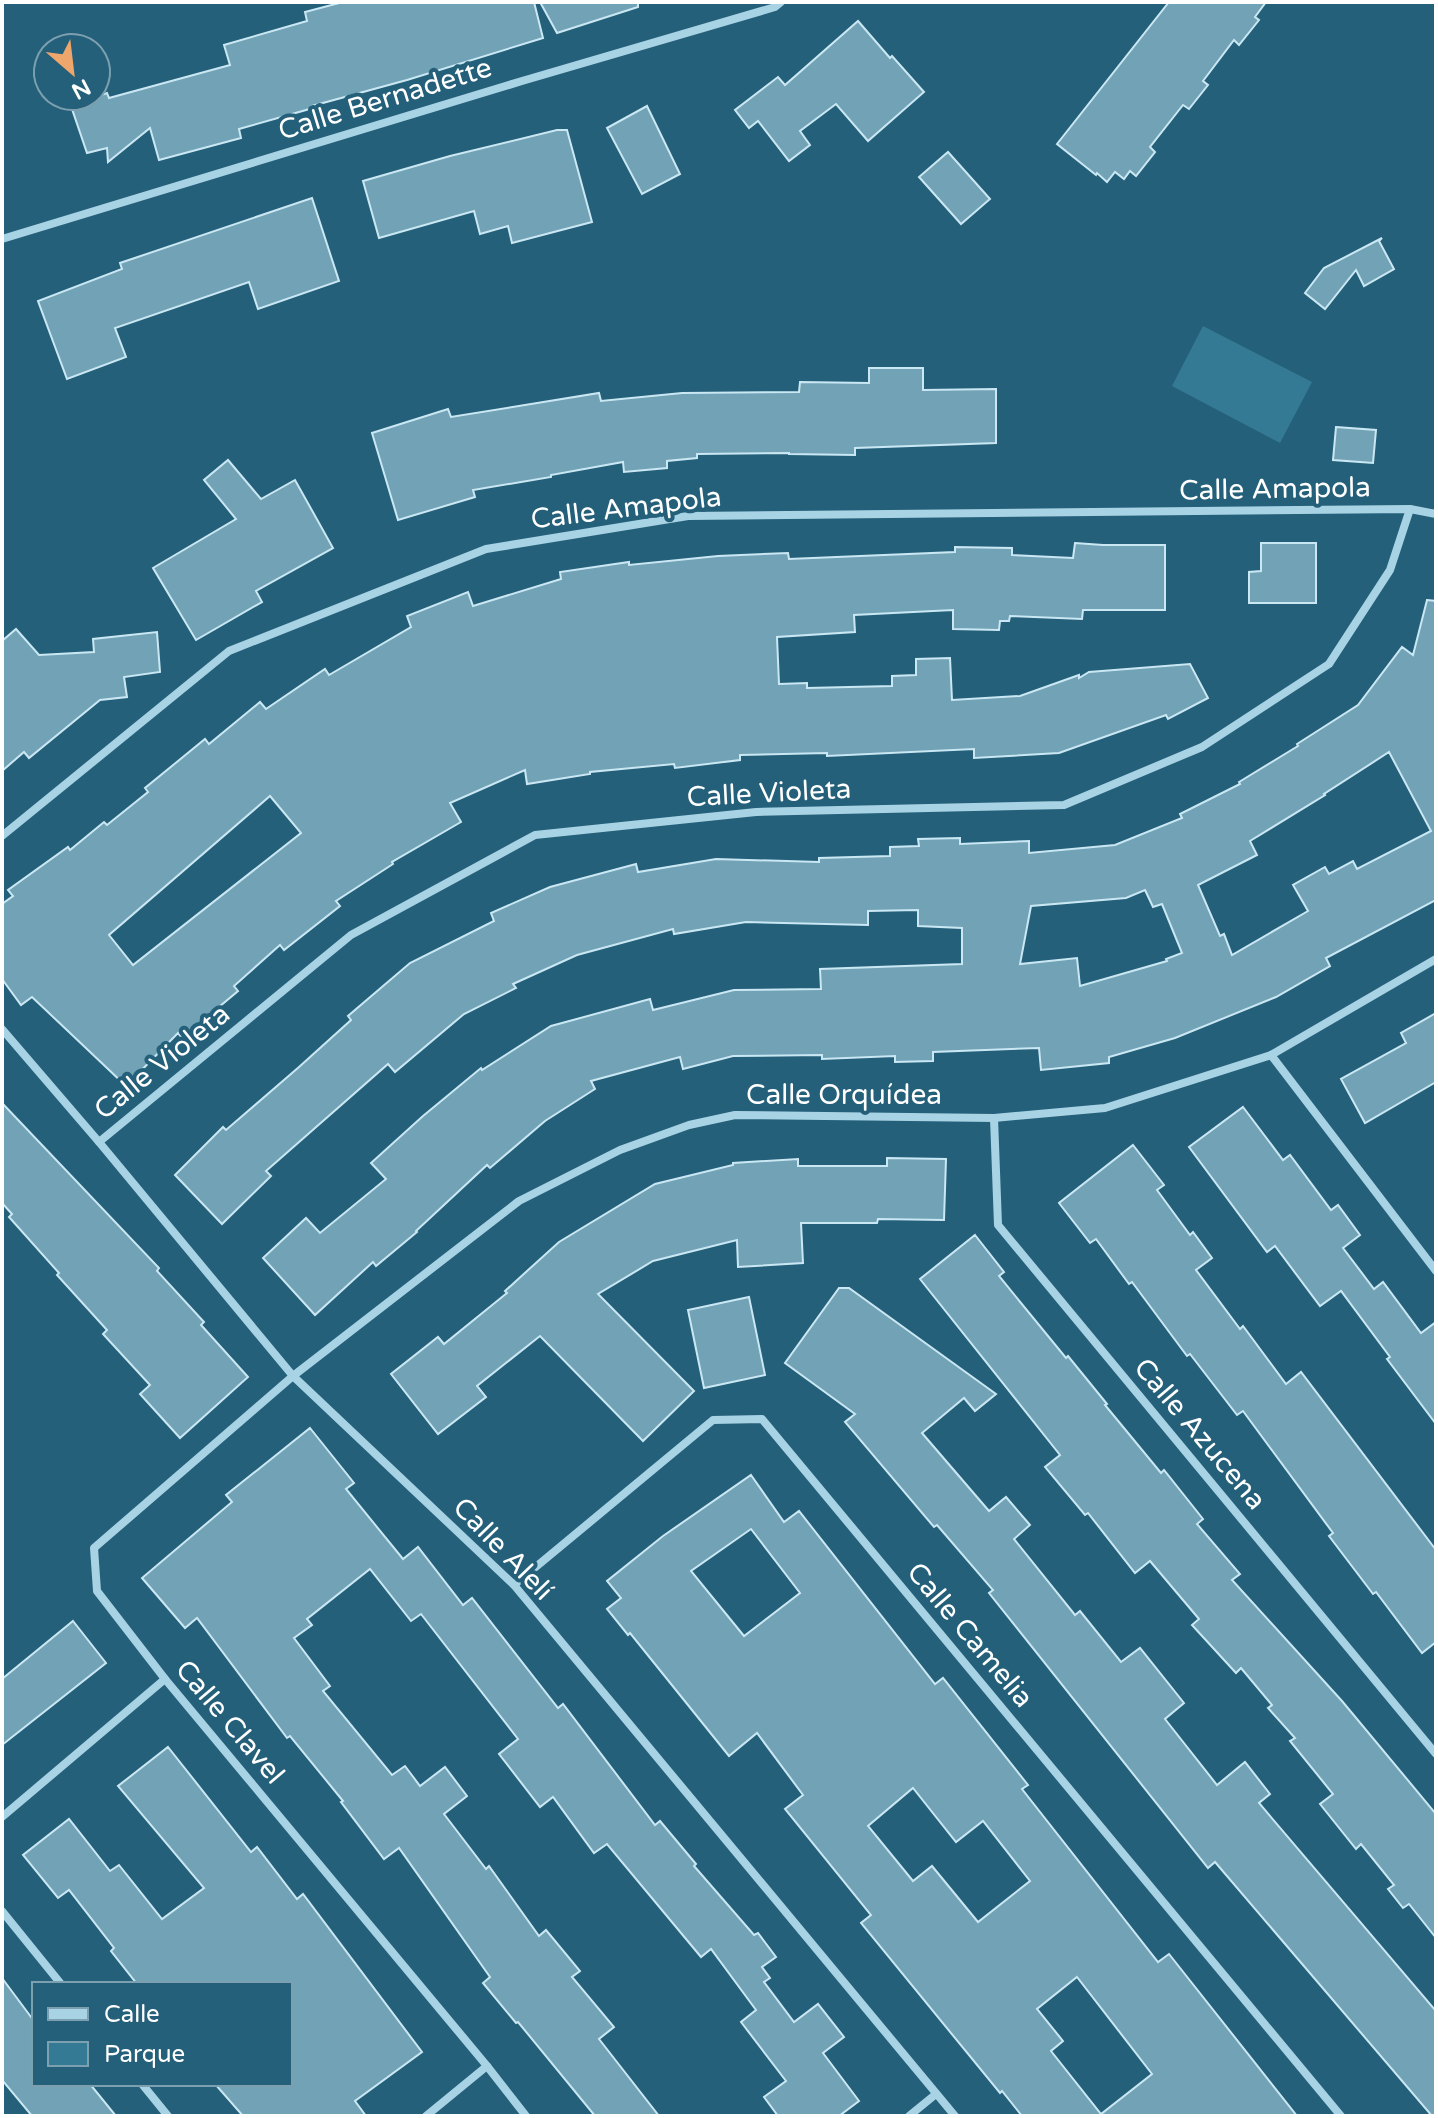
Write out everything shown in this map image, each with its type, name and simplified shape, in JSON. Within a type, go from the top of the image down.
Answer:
[{"type":"street","name":"Calle Bernadette","points":[[2,239],[775,7],[781,2]]},
{"type":"street","name":"Calle Amapola","points":[[2,836],[229,651],[486,549],[688,516],[1410,509],[1436,514]]},
{"type":"street","name":"Calle Violeta","points":[[99,1142],[351,935],[535,835],[756,812],[1064,805],[1202,747],[1329,664],[1390,570],[1410,509]]},
{"type":"street","name":"Calle Orquídea","points":[[293,1376],[519,1201],[620,1150],[689,1125],[735,1115],[994,1118],[1105,1108],[1271,1055],[1436,959]]},
{"type":"street","name":"Calle Alelí","points":[[2,1029],[293,1376],[514,1585],[955,2116]]},
{"type":"street","points":[[1271,1055],[1436,1271]]},
{"type":"street","name":"Calle Azucena","points":[[994,1118],[998,1225],[1436,1754]]},
{"type":"street","name":"Calle Clavel","points":[[293,1376],[94,1548],[97,1591],[165,1679],[526,2116]]},
{"type":"street","name":"Calle Camelia","points":[[514,1585],[713,1420],[762,1419],[1341,2116]]},
{"type":"street","points":[[2,1817],[165,1679]]},
{"type":"street","points":[[2,1911],[59,1982]]},
{"type":"street","points":[[426,2116],[487,2066]]},
{"type":"street","points":[[144,2086],[168,2116]]},
{"type":"street","points":[[909,2116],[936,2094]]},
{"type":"green space","points":[[1203,326],[1312,382],[1280,443],[1172,386]]},
{"type":"building","points":[[343,2],[534,2],[543,38],[239,129],[241,138],[159,160],[150,128],[108,162],[107,148],[87,153],[73,112],[112,112],[112,97],[230,65],[224,45],[307,21],[305,12]]},
{"type":"building","points":[[540,2],[638,2],[638,7],[557,33]]},
{"type":"building","points":[[1169,2],[1266,2],[1255,17],[1259,20],[1239,45],[1234,40],[1203,81],[1208,85],[1189,109],[1183,105],[1150,147],[1155,152],[1136,176],[1130,171],[1124,179],[1115,172],[1107,182],[1057,144]]},
{"type":"building","points":[[858,21],[924,92],[868,141],[836,104],[800,131],[810,145],[789,161],[758,121],[749,128],[735,110],[778,77],[785,85]]},
{"type":"building","points":[[647,106],[680,174],[642,194],[607,128]]},
{"type":"building","points":[[557,130],[567,130],[592,222],[512,243],[508,226],[480,234],[474,211],[379,238],[363,181]]},
{"type":"building","points":[[948,152],[990,199],[961,224],[919,177]]},
{"type":"building","points":[[312,198],[339,281],[258,309],[249,282],[115,328],[126,357],[67,379],[38,301],[122,269],[120,263]]},
{"type":"building","points":[[1382,238],[1379,241],[1394,269],[1364,286],[1356,270],[1325,309],[1305,293],[1324,268]]},
{"type":"building","points":[[869,368],[923,368],[923,390],[996,389],[996,443],[855,448],[855,455],[697,454],[697,458],[667,461],[667,468],[624,472],[623,462],[473,490],[475,497],[398,520],[372,433],[448,409],[451,417],[599,393],[601,401],[682,393],[799,392],[800,382],[869,383]]},
{"type":"building","points":[[1336,427],[1376,430],[1373,463],[1333,460]]},
{"type":"building","points":[[228,460],[261,499],[295,480],[333,548],[256,591],[262,602],[196,640],[153,568],[236,519],[204,480]]},
{"type":"building","points":[[1075,543],[1165,545],[1165,610],[1083,610],[1082,619],[1010,616],[1009,621],[1000,621],[999,630],[953,629],[953,610],[854,615],[855,632],[777,637],[779,684],[807,683],[807,688],[892,686],[892,676],[916,675],[916,659],[950,658],[952,700],[1020,696],[1089,672],[1190,664],[1208,698],[1168,719],[1166,715],[1059,753],[974,758],[974,749],[827,756],[827,753],[740,755],[740,760],[675,768],[674,764],[590,772],[527,784],[525,770],[450,803],[461,822],[392,862],[336,901],[340,906],[284,950],[280,945],[234,986],[238,991],[182,1038],[178,1033],[126,1086],[32,997],[21,1005],[2,979],[2,904],[13,896],[8,890],[68,847],[70,850],[104,822],[107,825],[148,792],[145,788],[205,739],[209,744],[260,702],[266,709],[325,669],[329,675],[411,627],[407,616],[468,592],[473,606],[561,579],[560,572],[629,562],[629,565],[718,556],[788,553],[789,559],[955,552],[955,547],[1012,548],[1012,555],[1073,558]],"holes":[[[270,796],[301,833],[133,965],[109,935]]]},
{"type":"building","points":[[1261,543],[1316,543],[1316,603],[1249,603],[1249,572],[1261,571]]},
{"type":"building","points":[[1427,600],[1436,601],[1436,900],[1326,958],[1330,966],[1276,997],[1175,1038],[1109,1057],[1109,1063],[1041,1070],[1039,1048],[933,1052],[933,1061],[895,1062],[895,1056],[822,1059],[822,1055],[733,1056],[683,1069],[680,1057],[591,1081],[595,1089],[545,1121],[490,1168],[487,1165],[417,1232],[376,1266],[373,1262],[315,1315],[263,1258],[306,1218],[320,1233],[386,1179],[371,1163],[423,1116],[481,1068],[551,1026],[650,999],[653,1010],[734,990],[821,989],[820,969],[962,964],[962,928],[918,926],[918,910],[868,911],[868,925],[746,922],[674,934],[673,929],[577,955],[513,984],[516,988],[464,1014],[395,1072],[388,1064],[266,1171],[271,1176],[222,1224],[175,1175],[223,1127],[226,1130],[299,1067],[351,1020],[348,1016],[410,963],[494,921],[491,913],[550,887],[636,864],[638,872],[716,859],[819,862],[819,858],[890,856],[890,847],[919,846],[918,839],[960,838],[960,844],[1029,841],[1029,853],[1115,845],[1182,818],[1180,814],[1240,784],[1358,705],[1402,647],[1413,655]],"holes":[[[1389,752],[1431,831],[1357,869],[1353,861],[1329,874],[1325,867],[1293,885],[1308,911],[1232,955],[1224,934],[1220,936],[1198,885],[1257,855],[1250,841]],[[1145,890],[1153,907],[1162,904],[1182,953],[1167,961],[1080,986],[1077,958],[1020,964],[1031,906],[1126,898]]]},
{"type":"building","points":[[16,629],[39,655],[94,652],[93,639],[157,632],[160,672],[124,677],[127,697],[100,700],[29,758],[24,752],[2,771],[2,641]]},
{"type":"building","points":[[1436,1013],[1436,1082],[1365,1123],[1341,1079],[1406,1043],[1401,1033]]},
{"type":"building","points":[[2,1103],[159,1268],[157,1271],[204,1322],[201,1325],[248,1377],[180,1438],[140,1394],[150,1385],[103,1334],[107,1330],[9,1217],[12,1214],[2,1203]]},
{"type":"building","points":[[1243,1107],[1283,1160],[1290,1155],[1331,1210],[1338,1205],[1360,1235],[1343,1248],[1374,1289],[1383,1282],[1421,1333],[1436,1322],[1436,1424],[1341,1291],[1320,1306],[1275,1246],[1267,1252],[1189,1147]]},
{"type":"building","points":[[1133,1145],[1164,1185],[1157,1190],[1190,1235],[1193,1232],[1212,1258],[1196,1270],[1240,1329],[1243,1326],[1286,1384],[1301,1372],[1436,1550],[1436,1642],[1422,1653],[1329,1536],[1333,1533],[1243,1411],[1237,1415],[1096,1239],[1090,1243],[1059,1203]]},
{"type":"building","points":[[887,1158],[946,1159],[944,1220],[801,1223],[803,1263],[738,1267],[737,1240],[653,1261],[598,1294],[694,1391],[643,1441],[540,1336],[477,1386],[486,1397],[438,1434],[391,1374],[438,1337],[444,1344],[507,1293],[505,1291],[559,1242],[655,1184],[733,1163],[798,1159],[798,1166],[887,1166]]},
{"type":"building","points":[[975,1235],[1004,1272],[999,1276],[1066,1358],[1068,1356],[1161,1473],[1164,1470],[1203,1519],[1197,1524],[1240,1574],[1232,1580],[1342,1701],[1436,1814],[1436,1938],[1409,1904],[1403,1908],[1388,1889],[1394,1885],[1361,1844],[1356,1849],[1320,1804],[1333,1794],[1290,1741],[1295,1738],[1268,1708],[1272,1705],[1241,1668],[1236,1673],[1192,1625],[1199,1619],[1150,1561],[1135,1573],[1088,1513],[1085,1515],[1045,1467],[1060,1455],[920,1279]]},
{"type":"building","points":[[839,1288],[849,1288],[996,1394],[975,1411],[964,1398],[922,1433],[989,1511],[1006,1497],[1030,1525],[1014,1539],[1075,1615],[1080,1611],[1121,1662],[1140,1648],[1184,1703],[1165,1719],[1217,1785],[1245,1762],[1270,1794],[1259,1803],[1436,2011],[1436,2116],[1432,2116],[1215,1862],[1208,1868],[989,1593],[993,1590],[937,1525],[934,1527],[845,1422],[855,1414],[785,1363]]},
{"type":"building","points":[[749,1297],[765,1375],[704,1388],[688,1310]]},
{"type":"building","points":[[310,1428],[354,1483],[346,1489],[403,1559],[418,1547],[463,1605],[472,1598],[558,1708],[563,1704],[655,1825],[660,1821],[754,1935],[758,1933],[776,1957],[762,1967],[770,1978],[764,1982],[794,2022],[818,2004],[844,2037],[823,2053],[859,2101],[839,2116],[778,2116],[764,2097],[786,2081],[741,2022],[756,2010],[711,1949],[701,1957],[607,1844],[594,1853],[553,1797],[540,1807],[499,1754],[518,1739],[421,1614],[411,1621],[370,1569],[307,1619],[312,1625],[294,1638],[330,1686],[323,1691],[392,1775],[405,1766],[420,1786],[445,1767],[467,1796],[444,1814],[486,1869],[489,1866],[539,1936],[546,1930],[580,1971],[572,1977],[614,2027],[599,2039],[659,2116],[595,2116],[483,1983],[490,1977],[399,1848],[384,1859],[343,1801],[290,1736],[287,1738],[197,1618],[185,1628],[142,1578],[232,1502],[226,1495]]},
{"type":"building","points":[[751,1475],[784,1522],[799,1511],[935,1684],[943,1678],[1028,1785],[1022,1789],[1158,1962],[1169,1954],[1297,2116],[1022,2116],[861,1923],[871,1915],[785,1809],[803,1795],[757,1733],[729,1756],[607,1609],[621,1598],[607,1581],[663,1536]],"holes":[[[751,1529],[800,1593],[744,1636],[691,1571]],[[913,1788],[956,1842],[983,1821],[1030,1881],[978,1922],[932,1866],[913,1881],[868,1826]],[[1077,1977],[1152,2074],[1101,2114],[1051,2051],[1063,2041],[1037,2009]]]},
{"type":"building","points":[[73,1621],[106,1663],[2,1745],[2,1679]]},
{"type":"building","points":[[168,1747],[251,1852],[257,1847],[297,1899],[303,1894],[422,2052],[355,2101],[366,2116],[243,2116],[217,2086],[292,2086],[292,1982],[135,1982],[111,1951],[114,1948],[69,1890],[58,1898],[23,1855],[69,1819],[110,1871],[119,1865],[162,1919],[204,1888],[118,1786]]},
{"type":"building","points":[[2,1978],[32,2018],[32,2086],[92,2086],[116,2116],[32,2116],[2,2080]]}]
